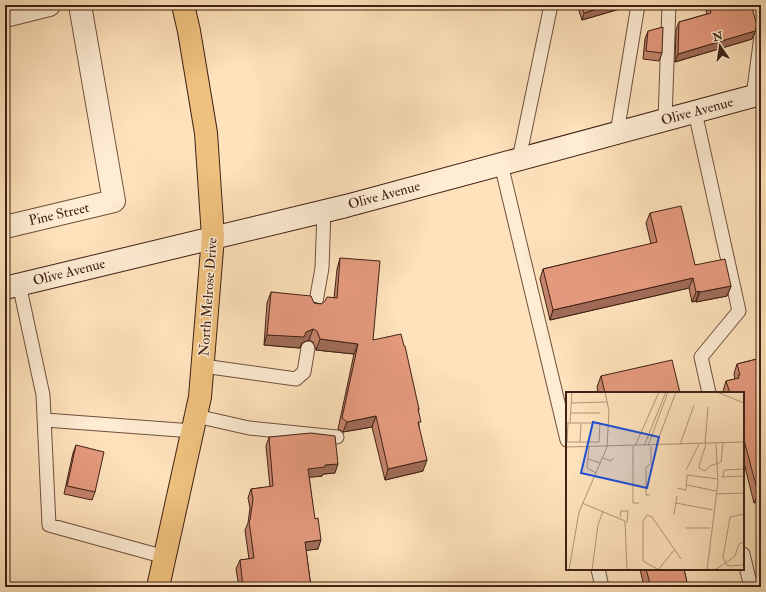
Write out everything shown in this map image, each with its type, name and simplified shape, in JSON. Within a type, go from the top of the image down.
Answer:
[{"type":"main road","points":[[5,16],[49,5]]},
{"type":"main road","name":"Pine Street","points":[[5,227],[114,201],[80,5]]},
{"type":"main road","name":"North Melrose Drive","points":[[158,587],[200,397],[213,237],[206,133],[189,30],[183,5]]},
{"type":"main road","name":"Olive Avenue","points":[[12,286],[324,211],[757,95]]},
{"type":"lane","points":[[551,5],[510,161],[566,435]]},
{"type":"lane","points":[[617,133],[638,5]]},
{"type":"lane","points":[[665,120],[670,5]]},
{"type":"lane","points":[[757,95],[761,36]]},
{"type":"lane","points":[[695,112],[739,311],[701,357],[708,392]]},
{"type":"lane","points":[[315,307],[322,268],[324,211]]},
{"type":"lane","points":[[12,286],[44,395],[49,525],[165,557]]},
{"type":"lane","points":[[203,366],[296,379],[304,372],[308,348]]},
{"type":"lane","points":[[45,420],[194,424],[337,436]]},
{"type":"lane","points":[[744,559],[750,587]]},
{"type":"lane","points":[[598,570],[602,587]]},
{"type":"building","points":[[582,5],[610,5],[584,13]]},
{"type":"building","points":[[709,5],[751,5],[757,25],[755,31],[678,54],[679,22],[711,13]]},
{"type":"building","points":[[663,27],[662,53],[646,51],[648,31]]},
{"type":"building","points":[[681,206],[695,265],[725,259],[731,286],[696,292],[693,278],[553,310],[543,269],[657,242],[650,213]]},
{"type":"building","points":[[340,258],[380,261],[373,340],[401,334],[419,409],[421,422],[418,422],[427,460],[388,469],[376,416],[347,422],[342,418],[358,344],[320,339],[317,331],[313,329],[306,332],[304,337],[267,335],[271,292],[311,296],[314,303],[321,304],[327,297],[337,298]]},
{"type":"building","points":[[761,358],[761,495],[760,492],[758,493],[744,440],[744,392],[730,392],[726,381],[739,378],[738,375],[740,375],[737,364]]},
{"type":"building","points":[[672,360],[680,392],[605,392],[601,376]]},
{"type":"building","points":[[311,433],[335,436],[338,464],[308,469],[315,519],[318,518],[321,540],[305,542],[311,587],[243,587],[240,560],[254,558],[249,521],[253,499],[251,489],[273,486],[269,437]]},
{"type":"building","points":[[76,445],[104,452],[95,492],[67,486]]},
{"type":"building","points":[[646,570],[684,570],[688,587],[651,587]]}]
